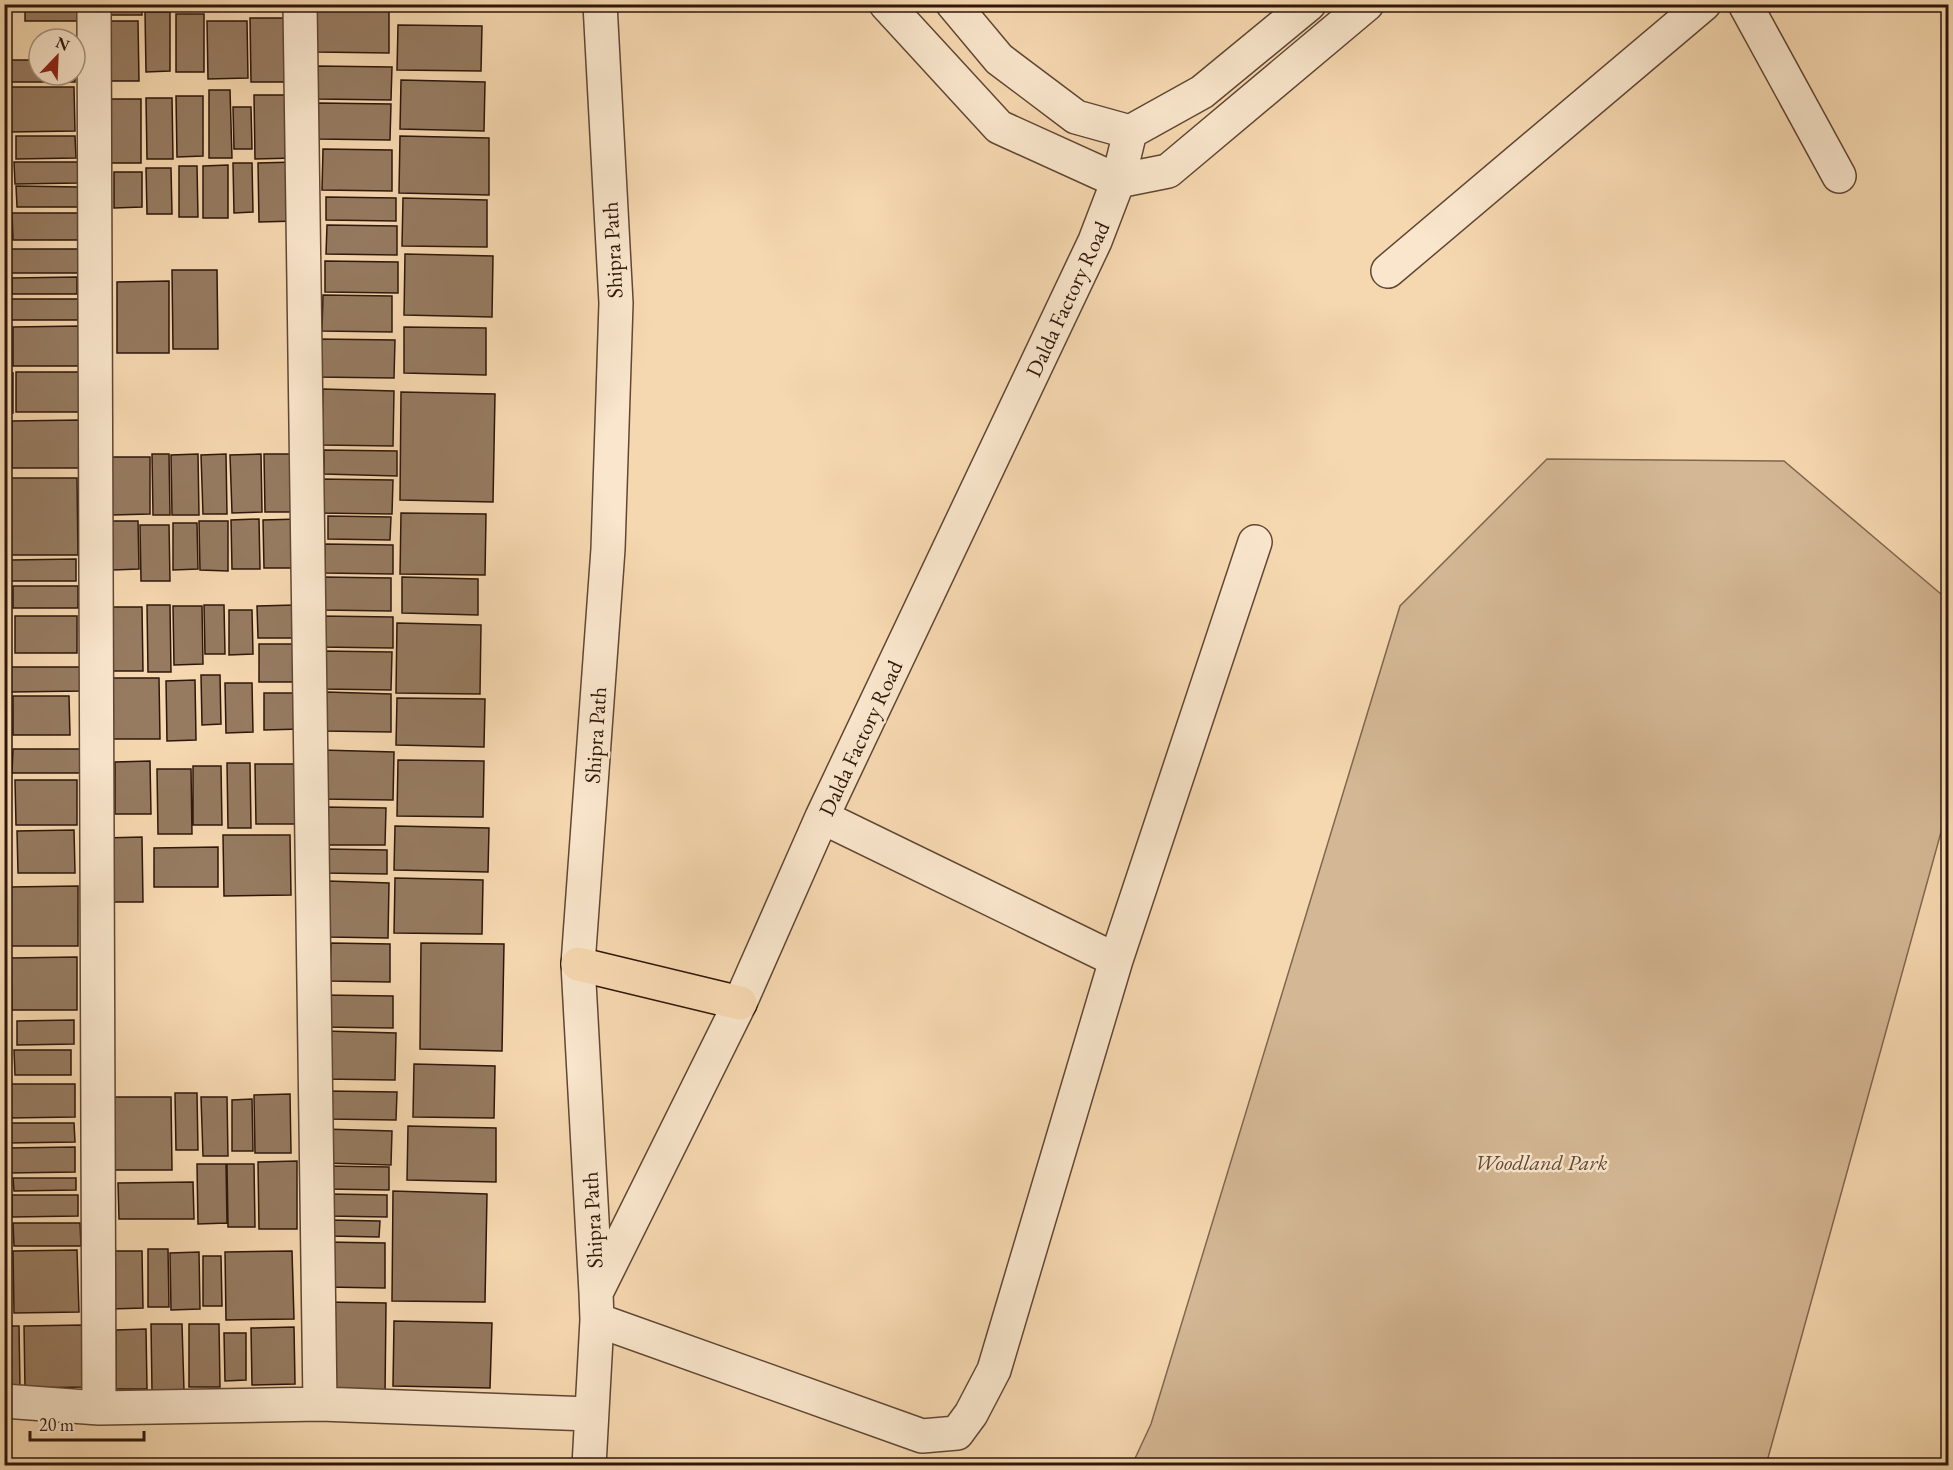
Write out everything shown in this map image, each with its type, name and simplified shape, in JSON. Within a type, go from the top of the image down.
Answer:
[{"type":"main road","points":[[578,964],[740,1003]]},
{"type":"street","points":[[94,4],[99,1408]]},
{"type":"street","points":[[300,4],[320,1404]]},
{"type":"street","name":"Shipra Path","points":[[589,1466],[596,1306],[578,964],[608,549],[616,303],[600,4]]},
{"type":"street","points":[[886,4],[999,127],[1118,181],[1168,171],[1367,4]]},
{"type":"street","points":[[953,4],[999,59],[1076,117],[1130,132],[1202,92],[1309,4]]},
{"type":"street","points":[[1388,271],[1704,4]]},
{"type":"street","points":[[1745,4],[1839,176]]},
{"type":"street","name":"Dalda Factory Road","points":[[596,1306],[740,1003],[822,817],[1095,242],[1118,181],[1130,132]]},
{"type":"street","points":[[596,1306],[921,1436],[957,1433],[971,1414],[994,1370],[1116,960],[1255,542]]},
{"type":"street","points":[[822,817],[1116,960]]},
{"type":"street","points":[[4,1401],[99,1408],[320,1404],[590,1414]]},
{"type":"green space","name":"Woodland Park","points":[[1547,459],[1784,461],[1948,600],[1948,807],[1766,1465],[1132,1465],[1151,1424],[1400,606]]},
{"type":"building","points":[[25,4],[80,4],[80,21],[25,21]]},
{"type":"building","points":[[96,4],[141,4],[142,15],[96,15]]},
{"type":"building","points":[[217,4],[249,4],[249,8],[217,8]]},
{"type":"building","points":[[317,8],[389,9],[389,53],[317,52]]},
{"type":"building","points":[[145,12],[170,12],[170,71],[146,72]]},
{"type":"building","points":[[176,14],[204,14],[204,72],[176,72]]},
{"type":"building","points":[[250,18],[290,18],[291,82],[251,82]]},
{"type":"building","points":[[100,21],[138,21],[139,81],[101,81]]},
{"type":"building","points":[[207,21],[247,21],[248,78],[208,79]]},
{"type":"building","points":[[398,25],[482,26],[481,71],[397,70]]},
{"type":"building","points":[[9,60],[27,60],[27,82],[9,82]]},
{"type":"building","points":[[318,66],[392,67],[391,100],[318,99]]},
{"type":"building","points":[[401,80],[485,82],[484,131],[400,129]]},
{"type":"building","points":[[9,87],[74,87],[75,131],[10,132]]},
{"type":"building","points":[[209,90],[230,90],[232,158],[209,158]]},
{"type":"building","points":[[254,95],[295,95],[295,158],[255,159]]},
{"type":"building","points":[[176,96],[203,96],[203,156],[177,157]]},
{"type":"building","points":[[146,98],[172,98],[173,159],[147,159]]},
{"type":"building","points":[[106,99],[141,99],[141,163],[107,163]]},
{"type":"building","points":[[318,103],[391,104],[390,140],[318,139]]},
{"type":"building","points":[[233,107],[251,107],[252,149],[234,149]]},
{"type":"building","points":[[4,136],[10,136],[11,164],[4,164]]},
{"type":"building","points":[[16,136],[75,136],[76,158],[16,159]]},
{"type":"building","points":[[400,136],[489,138],[489,195],[399,193]]},
{"type":"building","points":[[323,149],[392,150],[392,191],[322,190]]},
{"type":"building","points":[[14,162],[78,162],[78,183],[15,184]]},
{"type":"building","points":[[295,162],[296,221],[259,222],[258,163]]},
{"type":"building","points":[[233,163],[252,163],[253,212],[234,213]]},
{"type":"building","points":[[228,165],[228,218],[203,218],[203,166]]},
{"type":"building","points":[[179,166],[197,166],[198,217],[179,217]]},
{"type":"building","points":[[146,168],[171,168],[172,214],[147,214]]},
{"type":"building","points":[[114,172],[142,172],[142,207],[114,208]]},
{"type":"building","points":[[4,183],[9,183],[9,216],[4,216]]},
{"type":"building","points":[[16,186],[80,187],[80,207],[17,207]]},
{"type":"building","points":[[326,197],[396,198],[396,221],[326,220]]},
{"type":"building","points":[[403,198],[487,200],[487,247],[402,246]]},
{"type":"building","points":[[12,213],[86,213],[86,240],[13,240]]},
{"type":"building","points":[[4,224],[8,225],[8,254],[4,254]]},
{"type":"building","points":[[327,225],[397,226],[397,255],[326,254]]},
{"type":"building","points":[[10,249],[82,249],[82,273],[10,273]]},
{"type":"building","points":[[405,254],[493,256],[492,317],[404,315]]},
{"type":"building","points":[[325,261],[398,262],[398,293],[325,292]]},
{"type":"building","points":[[172,270],[217,270],[218,349],[173,349]]},
{"type":"building","points":[[77,277],[77,294],[12,294],[12,278]]},
{"type":"building","points":[[169,281],[169,353],[117,353],[117,282]]},
{"type":"building","points":[[4,295],[7,295],[7,319],[4,319]]},
{"type":"building","points":[[323,295],[392,296],[392,332],[322,331]]},
{"type":"building","points":[[11,299],[78,299],[78,320],[11,320]]},
{"type":"building","points":[[82,326],[82,366],[13,366],[13,327]]},
{"type":"building","points":[[404,327],[486,328],[486,375],[404,373]]},
{"type":"building","points":[[317,339],[395,340],[394,378],[316,377]]},
{"type":"building","points":[[4,372],[13,373],[13,413],[4,413]]},
{"type":"building","points":[[16,372],[83,372],[83,412],[16,412]]},
{"type":"building","points":[[323,389],[394,391],[393,446],[322,445]]},
{"type":"building","points":[[401,392],[495,394],[493,502],[400,500]]},
{"type":"building","points":[[80,420],[80,468],[12,468],[12,421]]},
{"type":"building","points":[[4,424],[8,424],[8,453],[4,453]]},
{"type":"building","points":[[324,450],[397,451],[397,476],[324,474]]},
{"type":"building","points":[[152,454],[169,454],[170,515],[153,515]]},
{"type":"building","points":[[198,454],[199,515],[172,515],[171,455]]},
{"type":"building","points":[[226,454],[227,514],[203,514],[201,455]]},
{"type":"building","points":[[261,454],[262,512],[232,513],[230,455]]},
{"type":"building","points":[[264,454],[292,454],[293,512],[265,512]]},
{"type":"building","points":[[112,457],[150,457],[150,514],[112,515]]},
{"type":"building","points":[[10,478],[77,478],[78,555],[10,555]]},
{"type":"building","points":[[318,479],[393,480],[392,514],[317,513]]},
{"type":"building","points":[[401,513],[486,514],[485,575],[400,574]]},
{"type":"building","points":[[328,516],[391,517],[390,540],[328,539]]},
{"type":"building","points":[[259,519],[260,569],[232,569],[231,520]]},
{"type":"building","points":[[299,519],[299,568],[264,568],[263,520]]},
{"type":"building","points":[[112,521],[138,521],[139,569],[113,570]]},
{"type":"building","points":[[199,521],[228,521],[228,571],[200,570]]},
{"type":"building","points":[[173,523],[197,523],[198,569],[173,570]]},
{"type":"building","points":[[140,525],[169,525],[170,581],[141,581]]},
{"type":"building","points":[[325,544],[393,545],[393,574],[325,573]]},
{"type":"building","points":[[76,559],[76,581],[10,581],[11,560]]},
{"type":"building","points":[[323,577],[391,578],[391,611],[322,610]]},
{"type":"building","points":[[402,577],[478,579],[478,615],[402,613]]},
{"type":"building","points":[[13,586],[78,586],[78,608],[13,608]]},
{"type":"building","points":[[4,594],[9,594],[9,627],[4,627]]},
{"type":"building","points":[[147,605],[170,605],[171,672],[148,672]]},
{"type":"building","points":[[204,605],[224,605],[225,654],[205,654]]},
{"type":"building","points":[[295,605],[296,638],[258,638],[257,606]]},
{"type":"building","points":[[173,606],[202,606],[203,664],[174,665]]},
{"type":"building","points":[[108,607],[142,607],[143,671],[109,671]]},
{"type":"building","points":[[229,610],[252,610],[253,654],[229,655]]},
{"type":"building","points":[[15,616],[77,616],[77,653],[15,653]]},
{"type":"building","points":[[319,616],[393,617],[393,648],[319,647]]},
{"type":"building","points":[[397,623],[481,625],[480,694],[396,693]]},
{"type":"building","points":[[4,631],[9,631],[10,658],[4,658]]},
{"type":"building","points":[[259,644],[299,644],[300,682],[259,682]]},
{"type":"building","points":[[323,651],[392,652],[391,690],[323,689]]},
{"type":"building","points":[[10,667],[83,667],[84,691],[10,692]]},
{"type":"building","points":[[201,675],[220,675],[221,724],[202,725]]},
{"type":"building","points":[[113,678],[159,678],[160,739],[113,739]]},
{"type":"building","points":[[195,680],[196,740],[167,741],[166,681]]},
{"type":"building","points":[[225,683],[252,683],[253,732],[226,733]]},
{"type":"building","points":[[326,692],[391,694],[391,732],[325,731]]},
{"type":"building","points":[[264,693],[301,693],[301,729],[264,730]]},
{"type":"building","points":[[13,696],[69,696],[70,735],[13,735]]},
{"type":"building","points":[[397,698],[485,699],[484,747],[396,745]]},
{"type":"building","points":[[4,699],[6,699],[6,745],[4,745]]},
{"type":"building","points":[[13,749],[88,749],[88,773],[12,773]]},
{"type":"building","points":[[321,750],[394,752],[393,800],[321,799]]},
{"type":"building","points":[[4,759],[7,759],[7,790],[4,790]]},
{"type":"building","points":[[398,760],[484,761],[483,817],[397,816]]},
{"type":"building","points":[[150,761],[151,814],[115,814],[115,762]]},
{"type":"building","points":[[227,763],[250,763],[251,828],[228,828]]},
{"type":"building","points":[[255,764],[299,764],[300,824],[256,824]]},
{"type":"building","points":[[193,766],[221,766],[222,825],[193,825]]},
{"type":"building","points":[[157,769],[191,769],[192,834],[158,834]]},
{"type":"building","points":[[15,780],[77,780],[77,825],[16,825]]},
{"type":"building","points":[[4,806],[10,806],[11,829],[4,829]]},
{"type":"building","points":[[324,807],[386,808],[385,845],[324,845]]},
{"type":"building","points":[[395,826],[489,828],[488,872],[394,870]]},
{"type":"building","points":[[74,830],[75,873],[18,873],[17,831]]},
{"type":"building","points":[[4,832],[10,832],[10,863],[4,863]]},
{"type":"building","points":[[223,835],[290,835],[291,895],[224,896]]},
{"type":"building","points":[[142,837],[143,902],[104,902],[103,838]]},
{"type":"building","points":[[218,847],[218,887],[154,887],[154,848]]},
{"type":"building","points":[[325,849],[387,850],[387,874],[325,873]]},
{"type":"building","points":[[395,878],[483,880],[482,934],[394,933]]},
{"type":"building","points":[[328,881],[389,883],[388,938],[328,937]]},
{"type":"building","points":[[78,886],[78,946],[11,946],[11,887]]},
{"type":"building","points":[[4,904],[8,904],[9,952],[4,952]]},
{"type":"building","points":[[331,943],[390,944],[390,982],[330,981]]},
{"type":"building","points":[[421,943],[504,944],[502,1051],[420,1049]]},
{"type":"building","points":[[77,957],[77,1010],[12,1010],[11,958]]},
{"type":"building","points":[[5,963],[7,1003],[4,1003]]},
{"type":"building","points":[[323,995],[393,996],[393,1028],[323,1027]]},
{"type":"building","points":[[74,1020],[74,1044],[17,1045],[17,1021]]},
{"type":"building","points":[[324,1031],[396,1033],[395,1080],[323,1079]]},
{"type":"building","points":[[14,1050],[71,1050],[71,1075],[15,1075]]},
{"type":"building","points":[[414,1064],[495,1066],[494,1118],[413,1117]]},
{"type":"building","points":[[7,1084],[75,1084],[75,1117],[8,1118]]},
{"type":"building","points":[[327,1091],[397,1092],[396,1120],[327,1119]]},
{"type":"building","points":[[175,1093],[197,1093],[198,1150],[176,1150]]},
{"type":"building","points":[[290,1094],[291,1153],[255,1153],[254,1095]]},
{"type":"building","points":[[107,1097],[171,1097],[172,1170],[108,1170]]},
{"type":"building","points":[[201,1097],[227,1097],[228,1156],[203,1156]]},
{"type":"building","points":[[252,1099],[253,1151],[232,1151],[232,1100]]},
{"type":"building","points":[[7,1123],[74,1123],[75,1142],[7,1143]]},
{"type":"building","points":[[408,1126],[496,1128],[496,1182],[407,1180]]},
{"type":"building","points":[[324,1129],[392,1131],[391,1165],[324,1163]]},
{"type":"building","points":[[75,1147],[75,1172],[8,1173],[8,1148]]},
{"type":"building","points":[[297,1161],[297,1229],[259,1229],[258,1162]]},
{"type":"building","points":[[197,1164],[226,1164],[227,1223],[198,1224]]},
{"type":"building","points":[[227,1164],[254,1164],[255,1227],[228,1227]]},
{"type":"building","points":[[328,1166],[389,1167],[389,1190],[327,1189]]},
{"type":"building","points":[[13,1178],[76,1178],[76,1190],[14,1191]]},
{"type":"building","points":[[193,1182],[194,1219],[119,1219],[118,1183]]},
{"type":"building","points":[[7,1186],[8,1232],[4,1232],[4,1187]]},
{"type":"building","points":[[393,1191],[487,1194],[485,1302],[392,1301]]},
{"type":"building","points":[[330,1194],[387,1195],[387,1217],[329,1216]]},
{"type":"building","points":[[12,1195],[78,1195],[78,1216],[12,1217]]},
{"type":"building","points":[[329,1220],[380,1221],[379,1237],[329,1236]]},
{"type":"building","points":[[13,1223],[80,1223],[81,1246],[14,1246]]},
{"type":"building","points":[[4,1238],[10,1238],[11,1277],[4,1277]]},
{"type":"building","points":[[326,1242],[385,1243],[385,1288],[325,1287]]},
{"type":"building","points":[[148,1249],[168,1249],[169,1307],[148,1307]]},
{"type":"building","points":[[77,1250],[79,1312],[14,1313],[13,1251]]},
{"type":"building","points":[[111,1251],[142,1251],[143,1308],[111,1309]]},
{"type":"building","points":[[292,1251],[294,1319],[226,1320],[225,1252]]},
{"type":"building","points":[[199,1252],[200,1309],[171,1310],[170,1253]]},
{"type":"building","points":[[203,1256],[221,1256],[222,1306],[203,1306]]},
{"type":"building","points":[[324,1302],[386,1303],[385,1397],[323,1396]]},
{"type":"building","points":[[394,1321],[492,1323],[490,1388],[393,1386]]},
{"type":"building","points":[[151,1324],[182,1324],[184,1391],[152,1391]]},
{"type":"building","points":[[189,1324],[219,1324],[220,1387],[189,1387]]},
{"type":"building","points":[[84,1325],[85,1387],[25,1388],[24,1326]]},
{"type":"building","points":[[4,1326],[19,1326],[20,1388],[4,1388]]},
{"type":"building","points":[[294,1327],[295,1384],[252,1385],[251,1328]]},
{"type":"building","points":[[146,1329],[147,1389],[116,1389],[116,1330]]},
{"type":"building","points":[[224,1333],[246,1333],[246,1380],[225,1381]]}]
